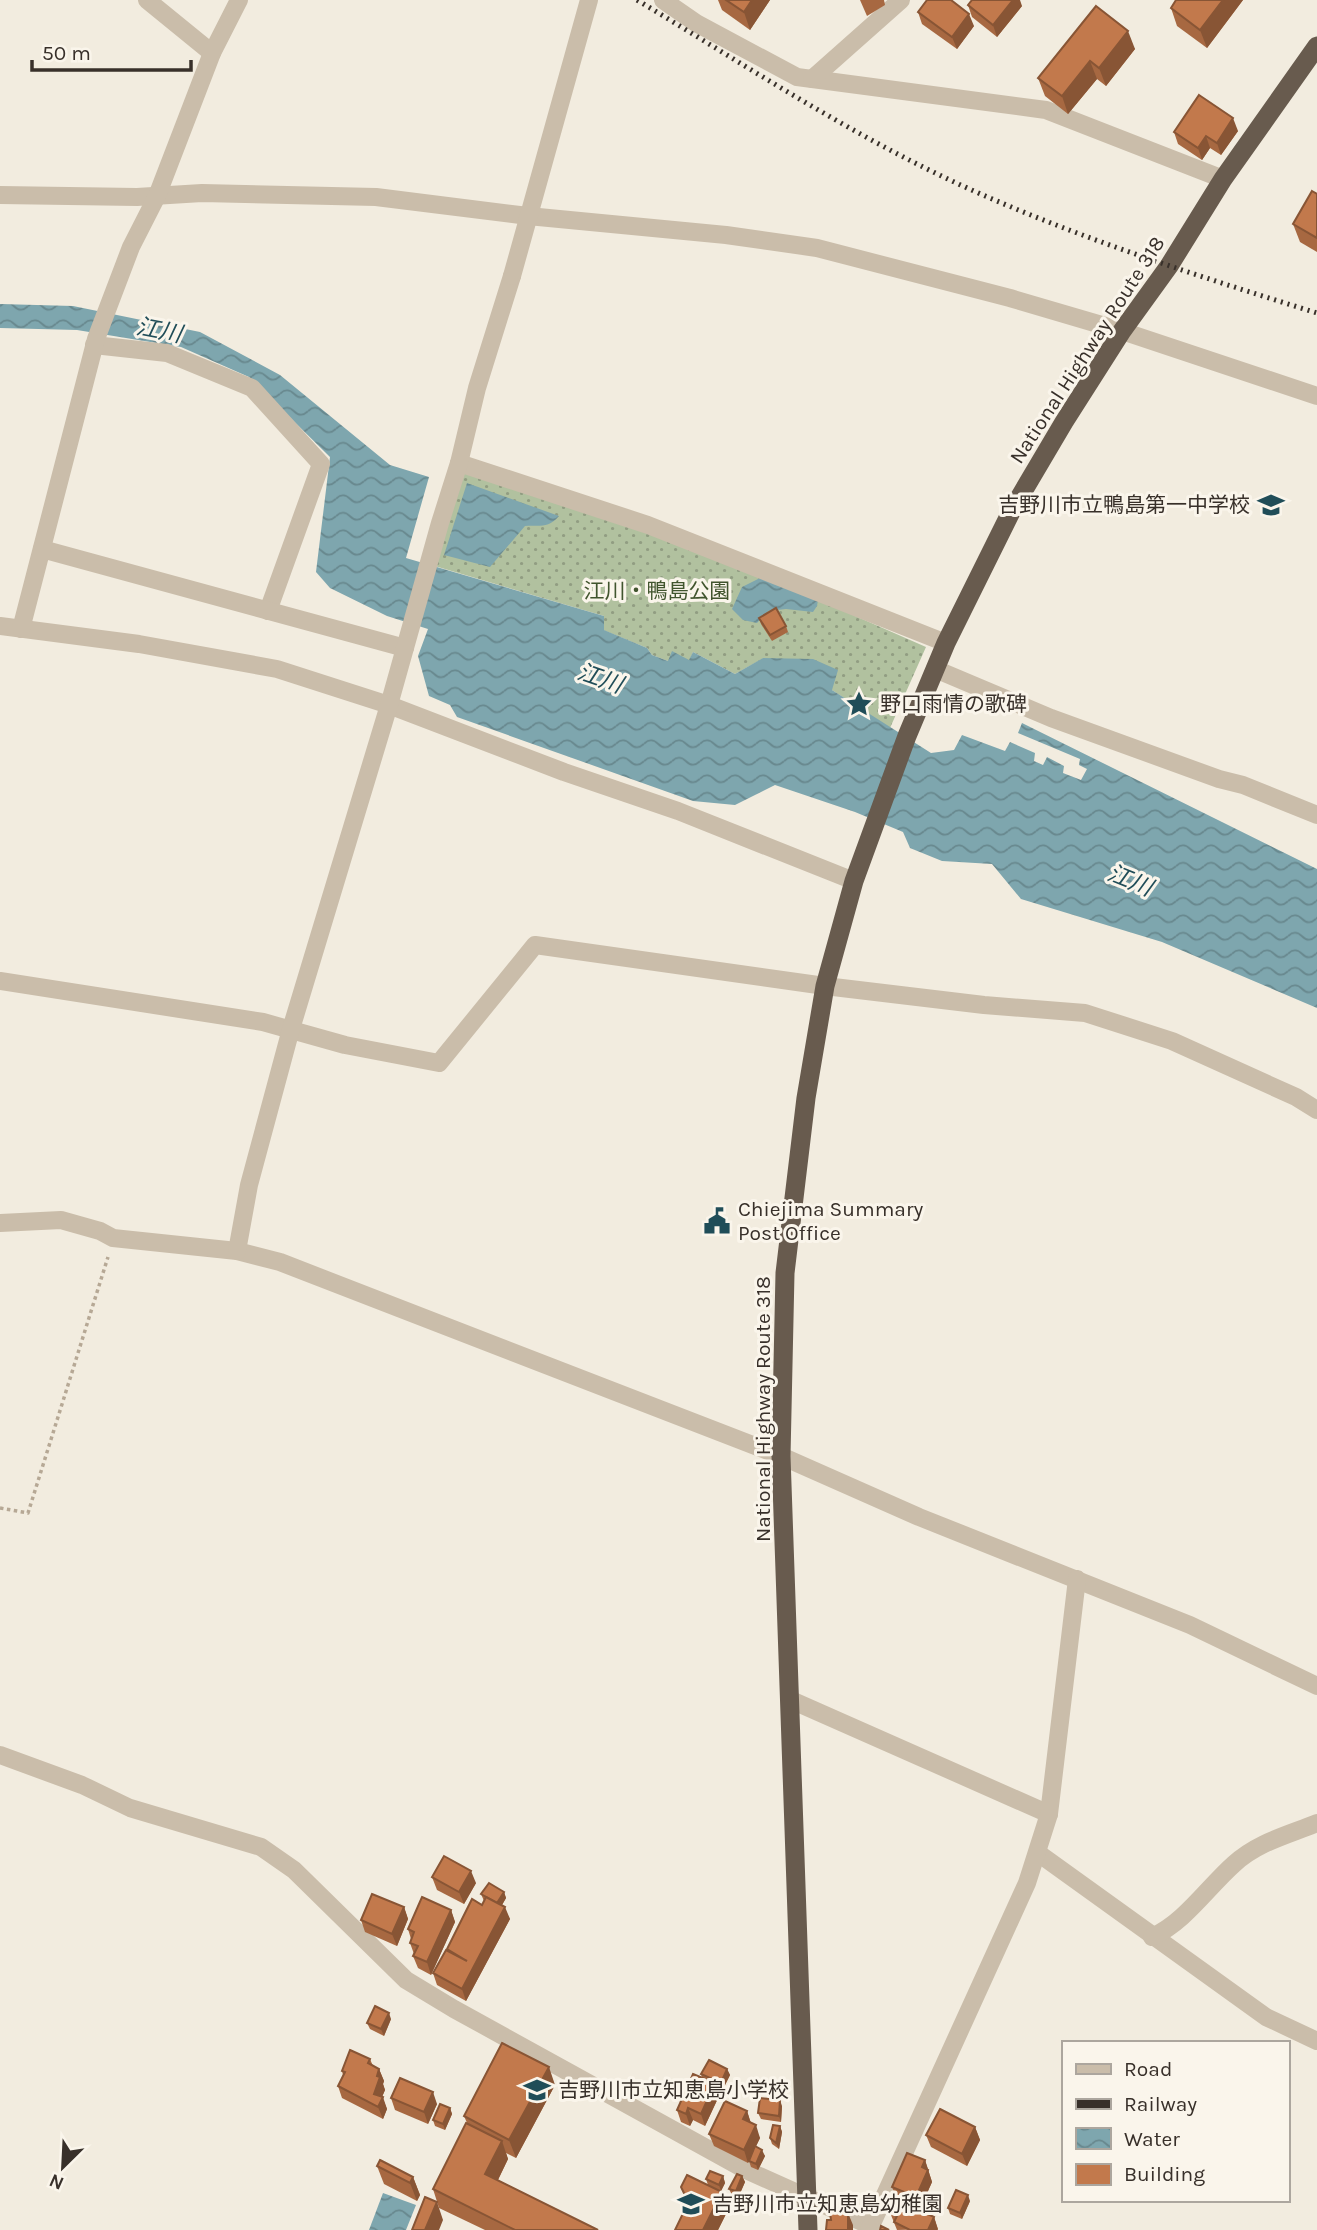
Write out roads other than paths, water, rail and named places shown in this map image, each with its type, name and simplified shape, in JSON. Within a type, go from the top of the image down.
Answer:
[{"type":"highway","name":"National Highway Route 318","points":[[808,2230],[781,1456],[785,1273],[806,1098],[825,986],[854,881],[907,736],[946,643],[1012,510],[1063,422],[1122,331],[1169,266],[1223,179],[1317,47]]},
{"type":"street","points":[[147,0],[212,53]]},
{"type":"street","points":[[21,629],[95,342],[131,247],[158,195],[212,53],[239,0]]},
{"type":"street","points":[[237,1251],[249,1185],[291,1029],[389,705],[589,0]]},
{"type":"street","points":[[663,0],[696,23],[797,76],[1046,110],[1223,179]]},
{"type":"street","points":[[812,79],[901,0]]},
{"type":"street","points":[[0,195],[202,193],[376,197],[528,216],[726,235],[817,248],[1010,298],[1122,331],[1317,396]]},
{"type":"street","points":[[95,342],[167,353],[251,388],[321,464],[268,611]]},
{"type":"street","points":[[459,463],[648,525],[946,643]]},
{"type":"street","points":[[42,549],[268,611],[407,641]]},
{"type":"street","points":[[0,626],[139,644],[277,668],[389,705],[564,772],[690,815],[854,881]]},
{"type":"street","points":[[935,669],[1051,718],[1219,779],[1243,785],[1317,816]]},
{"type":"street","points":[[0,981],[264,1022],[345,1045],[439,1063],[535,944],[825,986],[984,1005],[1085,1013],[1172,1041],[1296,1097],[1317,1110]]},
{"type":"street","points":[[0,1223],[61,1220],[100,1231],[113,1238],[237,1251],[281,1262],[781,1456],[919,1517],[1190,1625],[1317,1686]]},
{"type":"street","points":[[0,1755],[82,1785],[130,1808],[261,1846],[294,1870],[406,1980],[453,2009],[746,2170],[870,2228],[1027,1883],[1038,1853],[1049,1814],[1077,1579]]},
{"type":"street","points":[[791,1700],[1049,1814]]},
{"type":"street","points":[[1152,1937],[1170,1929],[1235,1863],[1259,1844],[1317,1823]]},
{"type":"street","points":[[1038,1853],[1266,2017],[1317,2041]]},
{"type":"water","name":"江川","points":[[0,304],[73,306],[200,332],[280,375],[390,465],[429,477],[406,558],[604,616],[604,630],[647,648],[652,655],[668,661],[672,651],[689,660],[693,652],[735,674],[763,658],[813,659],[838,670],[832,690],[931,753],[954,750],[962,735],[1005,751],[1010,742],[1035,753],[1034,761],[1043,765],[1047,757],[1064,766],[1063,773],[1081,780],[1087,769],[1079,765],[1080,759],[1018,733],[1022,723],[1317,869],[1317,1008],[1162,942],[1021,899],[992,864],[942,861],[910,848],[903,832],[855,812],[775,785],[735,805],[693,801],[457,717],[450,705],[429,696],[418,656],[428,629],[387,616],[330,588],[316,572],[330,457],[249,377],[181,347],[77,330],[0,328]]},
{"type":"water","points":[[467,483],[559,516],[547,525],[525,526],[490,567],[444,555]]},
{"type":"water","points":[[762,577],[818,600],[817,606],[813,612],[786,609],[768,611],[757,623],[743,620],[732,609],[742,587]]},
{"type":"water","points":[[383,2193],[416,2205],[406,2230],[369,2230]]},
{"type":"railway","points":[[637,0],[850,128],[983,195],[1106,244],[1317,313]]},
{"type":"place","name":"吉野川市立鴨島第一中学校","points":[[1271,505]]},
{"type":"place","name":"野口雨情の歌碑","points":[[859,704]]},
{"type":"place","name":"Chiejima Summary Post Office","points":[[717,1221]]},
{"type":"place","name":"吉野川市立知恵島小学校","points":[[537,2090]]},
{"type":"place","name":"吉野川市立知恵島幼稚園","points":[[691,2204]]},
{"type":"park label","name":"江川・鴨島公園","points":[[657,591]]}]
